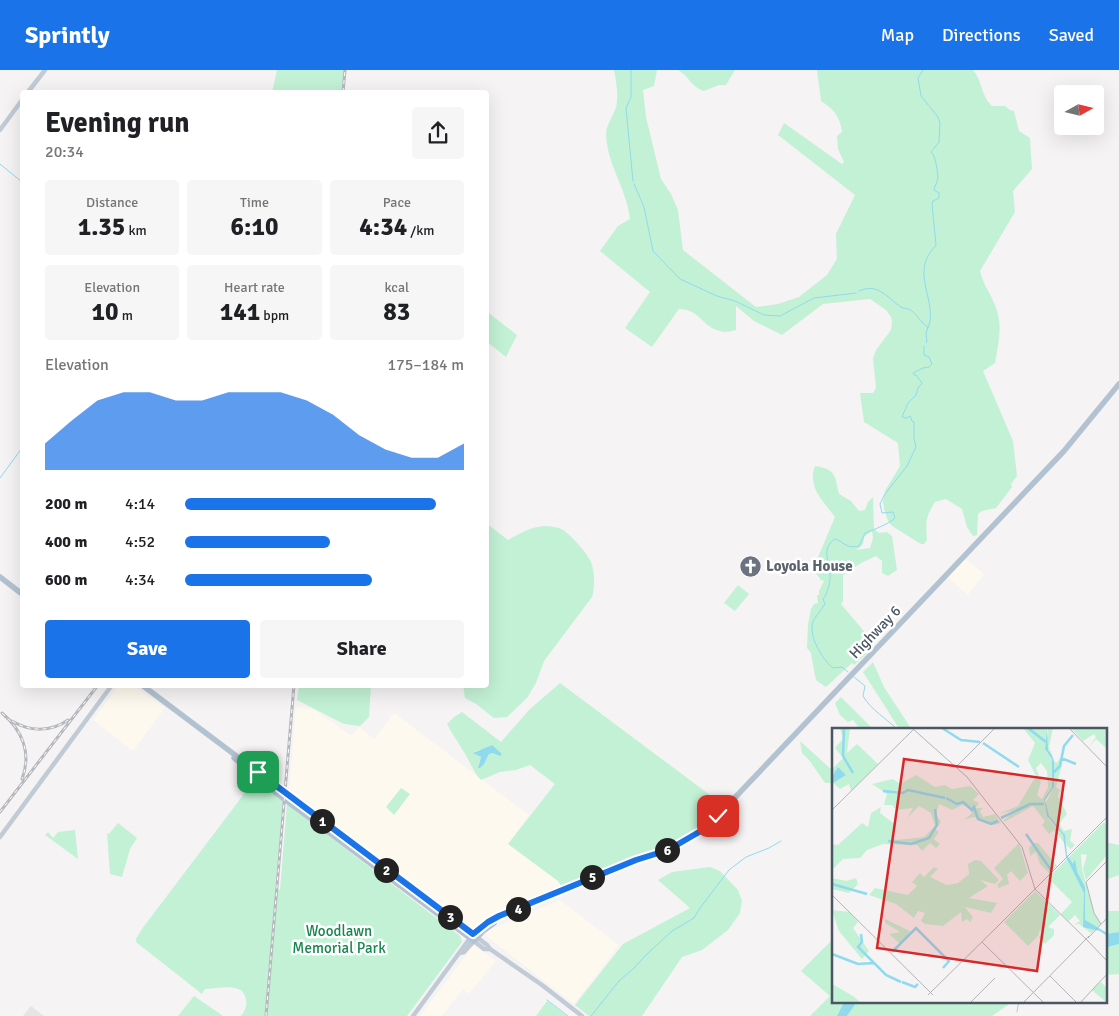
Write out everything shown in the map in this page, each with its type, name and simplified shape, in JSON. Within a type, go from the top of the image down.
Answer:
[{"type":"main road","points":[[30,90],[45,70]]},
{"type":"main road","points":[[0,130],[20,103]]},
{"type":"main road","name":"Highway 6","points":[[473,937],[488,922],[636,860],[668,850],[706,828],[1064,451],[1119,384]]},
{"type":"main road","points":[[0,577],[20,592]]},
{"type":"main road","points":[[0,837],[110,688]]},
{"type":"main road","points":[[146,688],[473,937],[487,945],[582,1016]]},
{"type":"main road","points":[[413,1016],[461,950],[473,937]]},
{"type":"shaded area","points":[[964,558],[984,574],[968,595],[947,577]]},
{"type":"shaded area","points":[[117,688],[136,688],[165,708],[133,751],[93,720]]},
{"type":"shaded area","points":[[296,707],[313,709],[352,736],[359,727],[374,739],[394,713],[529,815],[508,844],[558,881],[562,887],[503,910],[489,917],[476,927],[472,927],[398,874],[367,848],[355,842],[289,791]]},
{"type":"shaded area","points":[[560,900],[619,945],[574,1004],[486,936],[489,930]]},
{"type":"shaded area","points":[[475,946],[496,961],[469,994],[463,989],[442,1016],[420,1016],[472,947]]},
{"type":"shaded area","points":[[31,1006],[44,1016],[23,1016]]},
{"type":"green space","points":[[277,70],[344,70],[342,90],[272,90]]},
{"type":"green space","points":[[614,70],[657,70],[654,86],[643,90],[646,117],[661,179],[671,194],[678,210],[683,250],[756,307],[778,304],[799,297],[827,275],[837,259],[836,234],[855,195],[778,135],[784,123],[842,164],[844,162],[838,149],[837,136],[842,132],[840,122],[829,107],[821,101],[817,70],[973,70],[979,79],[988,102],[992,106],[1005,106],[1014,111],[1019,131],[1030,138],[1032,169],[1013,191],[1015,212],[980,271],[996,308],[1000,329],[995,363],[983,371],[1013,441],[1017,476],[1011,484],[1012,487],[996,508],[982,511],[978,514],[977,535],[973,536],[967,527],[962,509],[946,499],[935,502],[929,512],[926,524],[927,540],[924,544],[892,526],[888,521],[883,502],[885,491],[900,466],[898,443],[864,422],[860,393],[873,393],[876,388],[873,358],[876,350],[891,330],[892,322],[886,310],[870,299],[823,304],[782,335],[754,321],[736,306],[736,330],[726,332],[714,329],[692,312],[679,309],[652,347],[625,328],[650,292],[600,251],[618,226],[630,219],[625,197],[613,167],[607,145],[606,130],[617,105]]},
{"type":"green space","points":[[678,70],[735,70],[726,85],[719,85],[704,91],[696,87]]},
{"type":"green space","points":[[489,313],[517,335],[506,357],[489,343]]},
{"type":"green space","points":[[815,466],[831,471],[839,494],[851,501],[859,511],[865,510],[868,502],[873,497],[874,529],[879,533],[887,532],[892,536],[897,570],[888,576],[882,573],[882,561],[876,556],[843,575],[843,601],[841,604],[873,642],[865,655],[854,665],[852,663],[826,687],[817,681],[815,676],[811,653],[807,648],[808,625],[811,609],[814,604],[818,603],[817,595],[819,595],[824,581],[821,580],[813,569],[835,517],[821,499],[813,481]],"holes":[[[872,531],[873,538],[870,548],[856,550],[864,542],[864,537]]]},
{"type":"green space","points":[[489,525],[508,540],[534,528],[551,526],[561,529],[575,540],[591,562],[594,580],[592,597],[544,661],[536,683],[527,698],[507,717],[494,718],[465,698],[463,688],[489,688]]},
{"type":"green space","points":[[738,585],[749,594],[735,611],[724,603]]},
{"type":"green space","points":[[873,662],[884,687],[911,728],[899,728],[863,672]]},
{"type":"green space","points":[[560,683],[722,804],[710,817],[684,836],[655,850],[602,869],[562,887],[558,881],[508,844],[555,784],[530,765],[516,770],[500,772],[481,780],[447,724],[462,712],[501,742],[529,710]],"holes":[[[491,745],[493,753],[489,754],[484,764],[478,767],[481,757],[475,751]]]},
{"type":"green space","points":[[299,688],[371,688],[369,717],[360,726],[344,724],[297,700]]},
{"type":"green space","points":[[841,697],[872,728],[859,728],[853,720],[848,722],[840,715],[835,703]]},
{"type":"green space","points":[[800,741],[832,770],[832,784],[825,783],[802,753]]},
{"type":"green space","name":"Woodlawn Memorial Park","points":[[256,781],[283,800],[275,889],[280,890],[287,804],[460,936],[462,942],[407,1016],[241,1016],[246,1003],[242,991],[224,987],[205,989],[202,994],[136,942],[142,929],[253,782]]},
{"type":"green space","points":[[401,788],[410,794],[394,815],[386,807]]},
{"type":"green space","points":[[118,823],[137,838],[130,849],[122,877],[110,874],[107,833],[109,834]]},
{"type":"green space","points":[[75,830],[78,859],[45,835],[48,832],[53,838],[58,832]]},
{"type":"green space","points":[[1106,842],[1119,845],[1119,875],[1106,880]]},
{"type":"green space","points":[[710,867],[720,871],[738,890],[742,901],[740,913],[728,930],[702,950],[682,957],[642,1016],[589,1016],[575,1005],[623,944],[690,908],[658,880],[672,872]]},
{"type":"green space","points":[[1106,911],[1119,911],[1119,932],[1106,934]]},
{"type":"green space","points":[[832,940],[832,1004],[843,1004],[837,1016],[810,1016],[830,996],[801,971]]},
{"type":"green space","points":[[1119,944],[1119,974],[1106,975],[1106,948]]},
{"type":"green space","points":[[194,996],[223,1016],[178,1016]]},
{"type":"green space","points":[[547,1001],[567,1016],[536,1016]]},
{"type":"green space","points":[[856,1004],[1009,1004],[992,1016],[847,1016]]},
{"type":"water","points":[[492,745],[502,754],[500,756],[493,753],[489,754],[484,764],[478,768],[481,757],[473,753]]},
{"type":"water","points":[[1119,932],[1119,944],[1106,948],[1106,934]]},
{"type":"water","points":[[843,1004],[856,1004],[847,1016],[837,1016]]},
{"type":"waterway","points":[[631,70],[631,97],[626,108],[633,181]]},
{"type":"waterway","points":[[923,70],[918,78],[921,96],[938,117],[940,123],[939,142],[931,152],[935,160],[938,177],[934,190],[939,193],[939,198],[933,201],[932,204],[936,245],[928,256],[924,267],[925,285],[931,313],[927,330]]},
{"type":"waterway","points":[[0,164],[20,180]]},
{"type":"waterway","points":[[634,184],[644,207],[653,251],[680,279],[764,315],[780,316],[814,298],[856,293]]},
{"type":"waterway","points":[[859,291],[872,288],[882,292],[901,307],[912,311],[928,327],[926,343]]},
{"type":"waterway","points":[[848,672],[842,667],[833,668],[820,652],[813,638],[812,624],[825,604],[823,599],[830,582],[827,550],[828,546],[835,539],[849,546],[859,546],[865,533],[895,518],[893,512],[882,513],[880,504],[885,494],[907,466],[916,447],[914,422],[910,416],[902,417],[908,403],[916,395],[922,383],[913,373],[932,364],[929,357],[924,355],[924,346]]},
{"type":"waterway","points":[[0,478],[20,451]]},
{"type":"waterway","points":[[854,677],[865,686],[863,696],[866,701],[896,728]]},
{"type":"waterway","points":[[591,1016],[619,981],[646,955],[672,931],[694,918],[729,870],[746,857],[781,841]]},
{"type":"waterway","points":[[547,1000],[568,1016]]},
{"type":"waterway","points":[[1017,1012],[1019,1004]]},
{"type":"railway","points":[[343,90],[345,70]]},
{"type":"railway","points":[[0,812],[96,688]]},
{"type":"railway","points":[[266,1016],[294,688]]},
{"type":"railway","points":[[2,713],[20,734],[23,743],[26,760],[22,779]]},
{"type":"railway","points":[[12,721],[19,725],[40,729],[55,727],[68,720]]},
{"type":"place","name":"Loyola House","points":[[750,566]]},
{"type":"route","points":[[258,772],[473,934],[499,916],[503,916],[636,860],[668,850],[692,838],[718,816]]}]
